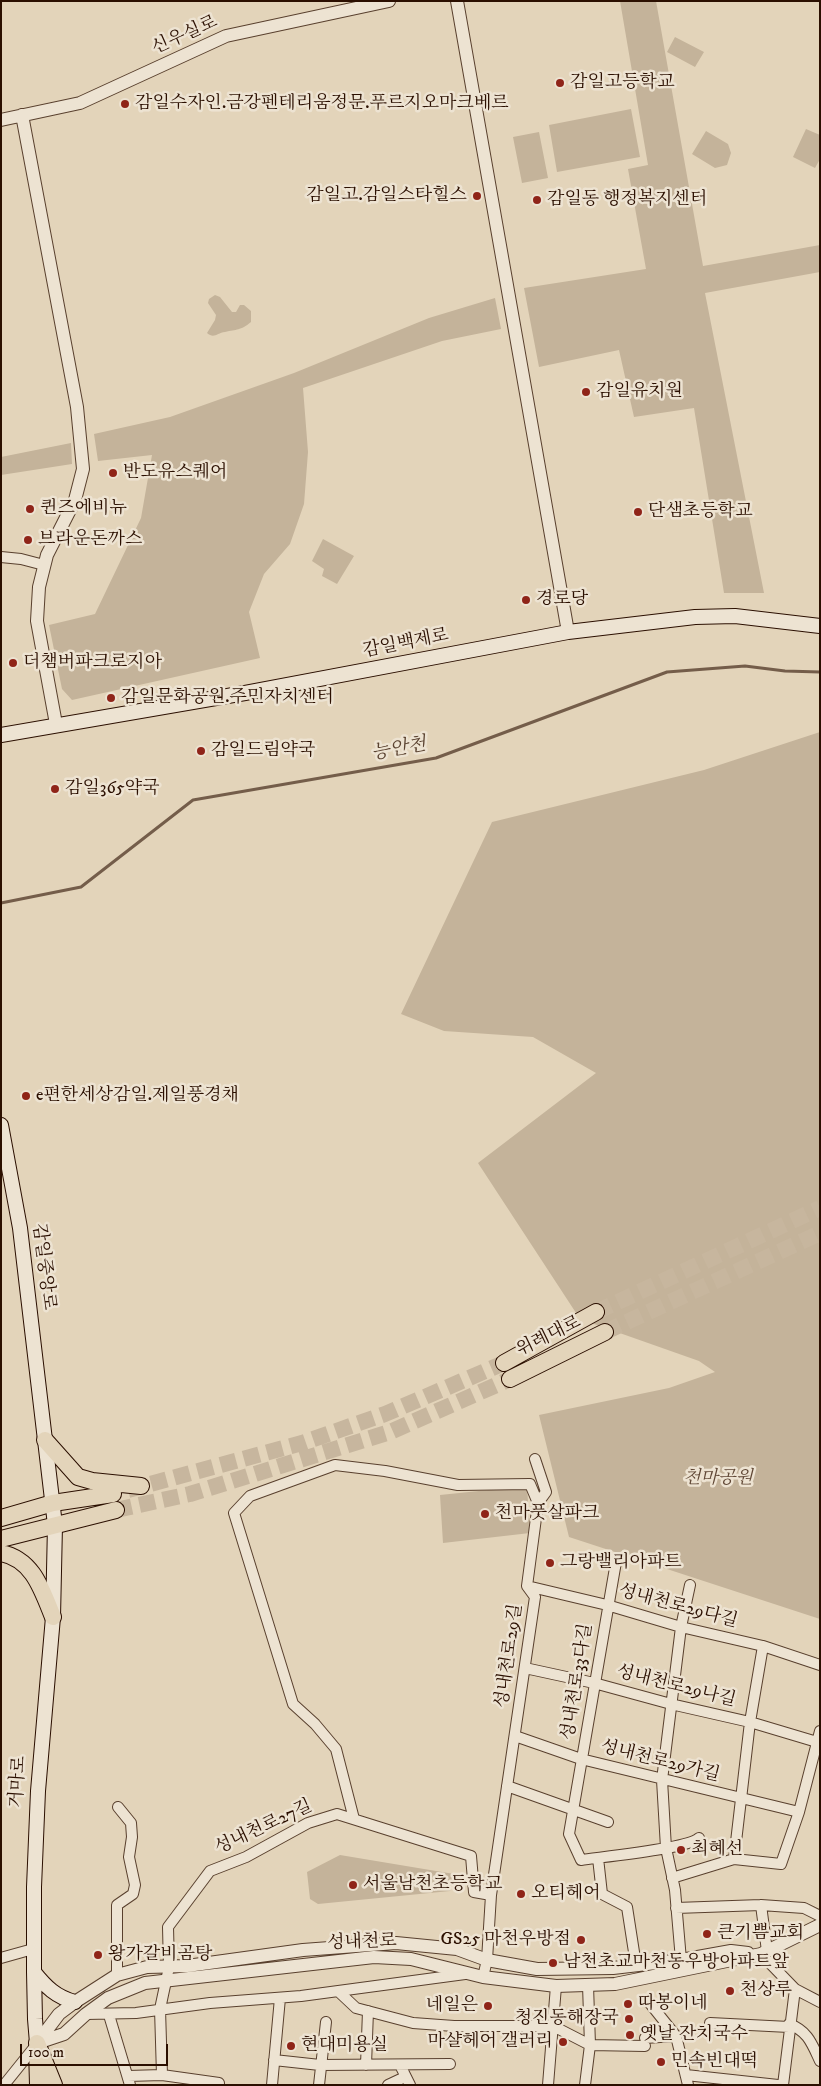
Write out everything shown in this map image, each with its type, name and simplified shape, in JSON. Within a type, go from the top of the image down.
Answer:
[{"type":"main road","name":"감일백제로","points":[[1,735],[56,724],[245,693],[568,632],[695,617],[736,616],[820,626]]},
{"type":"main road","name":"감일중앙로","points":[[1,1125],[20,1228],[55,1525]]},
{"type":"main road","name":"위례대로","points":[[596,1312],[507,1371],[605,1332]]},
{"type":"main road","points":[[45,1440],[78,1477],[92,1481],[141,1486]]},
{"type":"main road","points":[[1,1518],[53,1503],[115,1502],[55,1525],[1,1539]]},
{"type":"main road","name":"거마로","points":[[38,2085],[38,2043],[35,2019],[33,1949],[38,1791],[53,1617],[55,1525]]},
{"type":"main road","points":[[1,1552],[21,1559],[30,1568],[53,1617]]},
{"type":"main road","points":[[34,1972],[52,1992],[75,2002]]},
{"type":"main road","name":"거마로","points":[[38,2043],[54,2085]]},
{"type":"street","name":"신우실로","points":[[1,120],[80,103],[226,36],[389,1]]},
{"type":"street","points":[[457,1],[568,632]]},
{"type":"street","points":[[22,115],[77,407],[83,469],[75,500],[47,555],[39,586],[37,621],[56,724]]},
{"type":"street","points":[[1,557],[21,559],[44,565]]},
{"type":"street","name":"성내천로29길","points":[[483,1977],[487,1960],[491,1894],[535,1597],[527,1586],[538,1503],[546,1492],[535,1459]]},
{"type":"street","points":[[354,1819],[336,1749],[315,1724],[292,1704],[234,1513],[250,1496],[335,1465],[385,1471],[458,1485],[530,1484],[538,1503]]},
{"type":"street","name":"성내천로33다길","points":[[616,1562],[607,1604],[569,1834],[580,1860],[666,1848],[694,1842],[698,1838]]},
{"type":"street","points":[[680,1960],[676,1908],[666,1848],[662,1780],[681,1628],[690,1585]]},
{"type":"street","name":"성내천로29다길","points":[[527,1586],[607,1604],[681,1628],[764,1646],[820,1665]]},
{"type":"street","points":[[734,1858],[750,1722],[764,1646]]},
{"type":"street","name":"성내천로29나길","points":[[525,1668],[594,1682],[671,1704],[750,1722],[817,1742]]},
{"type":"street","points":[[672,1878],[734,1858],[781,1864],[800,1812],[820,1731]]},
{"type":"street","name":"성내천로29가길","points":[[515,1736],[582,1759],[662,1780],[800,1812]]},
{"type":"street","points":[[507,1786],[608,1822]]},
{"type":"street","points":[[117,1975],[117,1905],[133,1894],[135,1885],[129,1858],[132,1837],[131,1823],[118,1807]]},
{"type":"street","name":"성내천로27길","points":[[160,2009],[168,1973],[168,1927],[210,1871],[246,1857],[308,1823],[338,1814],[471,1856],[474,1892],[491,1894]]},
{"type":"street","points":[[598,1858],[602,1894],[627,1907],[636,1965]]},
{"type":"street","points":[[676,1908],[761,1905],[804,1908],[820,1916]]},
{"type":"street","points":[[761,1905],[764,1952],[795,1989],[820,2002]]},
{"type":"street","name":"성내천로","points":[[4,2085],[59,2014],[117,1975],[147,1967],[168,1973],[374,1957],[411,1959],[483,1977],[556,1986],[616,1984],[764,1952],[820,1925]]},
{"type":"street","name":"성내천로","points":[[38,2043],[64,2034],[86,2014],[108,1998],[168,1973],[303,1950],[388,1944],[456,1949],[487,1960],[537,1969],[613,1968],[680,1960],[731,1951],[764,1952]]},
{"type":"street","points":[[1,1958],[33,1949]]},
{"type":"street","points":[[86,2014],[109,2014],[339,1992],[466,1973]]},
{"type":"street","points":[[585,2085],[590,2045],[588,1985]]},
{"type":"street","points":[[548,2085],[556,1986]]},
{"type":"street","points":[[783,2085],[795,1989]]},
{"type":"street","points":[[339,1992],[356,2008],[413,2023],[454,2026],[553,2026],[590,2045],[645,2042],[676,2036]]},
{"type":"street","points":[[272,2085],[280,1998]]},
{"type":"street","points":[[648,2000],[676,2036],[687,2080],[778,2085]]},
{"type":"street","points":[[160,2009],[162,2075]]},
{"type":"street","points":[[366,2065],[368,2011]]},
{"type":"street","points":[[109,2014],[129,2080],[162,2075],[218,2084]]},
{"type":"street","points":[[319,2085],[326,2022]]},
{"type":"street","points":[[710,2023],[789,2025],[800,2028],[810,2039],[820,2062]]},
{"type":"street","points":[[274,2060],[320,2066],[450,2064]]},
{"type":"street","points":[[388,2085],[408,2081],[400,2065]]},
{"type":"green space","points":[[620,1],[656,1],[703,266],[820,245],[820,272],[705,293],[764,593],[724,593],[694,408],[634,417],[619,350],[539,367],[524,288],[646,269],[628,169],[648,165]]},
{"type":"green space","points":[[675,37],[704,52],[695,67],[667,52]]},
{"type":"green space","points":[[631,109],[640,157],[557,172],[549,125]]},
{"type":"green space","points":[[806,129],[820,135],[820,159],[815,168],[793,157]]},
{"type":"green space","points":[[706,131],[728,144],[731,153],[727,165],[715,168],[692,154]]},
{"type":"green space","points":[[539,132],[548,178],[522,183],[513,137]]},
{"type":"green space","points":[[215,295],[220,297],[232,312],[236,312],[240,305],[244,305],[251,311],[251,322],[241,328],[212,336],[207,333],[216,315],[208,303],[209,299]]},
{"type":"green space","points":[[495,298],[501,329],[442,341],[303,388],[308,452],[304,504],[290,544],[264,574],[249,612],[260,658],[72,700],[62,689],[49,625],[95,614],[141,518],[152,455],[98,461],[94,434],[170,417],[294,373],[429,318]]},
{"type":"green space","points":[[71,443],[72,464],[1,475],[1,457]]},
{"type":"green space","points":[[323,539],[354,556],[337,584],[322,576],[324,569],[312,561]]},
{"type":"green space","name":"천마공원","points":[[820,732],[820,1619],[569,1537],[539,1415],[669,1388],[715,1372],[699,1361],[580,1319],[478,1163],[596,1073],[533,1037],[444,1031],[401,1014],[492,822],[704,770]]},
{"type":"green space","name":"천마풋살파크","points":[[527,1486],[530,1533],[443,1543],[440,1495]]},
{"type":"green space","points":[[340,1855],[454,1874],[450,1891],[318,1904],[310,1899],[307,1872]]},
{"type":"waterway","name":"능안천","points":[[1,903],[81,887],[193,800],[436,758],[667,672],[745,666],[785,671],[820,672]]},
{"type":"tunnel","points":[[596,1312],[820,1208]]},
{"type":"tunnel","points":[[605,1332],[820,1233]]},
{"type":"tunnel","points":[[128,1490],[302,1443],[385,1414],[504,1363]]},
{"type":"tunnel","points":[[116,1510],[190,1494],[390,1432],[510,1379]]},
{"type":"place","name":"감일고등학교","points":[[560,83]]},
{"type":"place","name":"감일수자인.금강펜테리움정문.푸르지오마크베르","points":[[125,104]]},
{"type":"place","name":"감일고.감일스타힐스","points":[[477,196]]},
{"type":"place","name":"감일동 행정복지센터","points":[[537,200]]},
{"type":"place","name":"감일유치원","points":[[586,392]]},
{"type":"place","name":"반도유스퀘어","points":[[113,473]]},
{"type":"place","name":"퀸즈에비뉴","points":[[30,509]]},
{"type":"place","name":"단샘초등학교","points":[[638,512]]},
{"type":"place","name":"브라운돈까스","points":[[28,540]]},
{"type":"place","name":"경로당","points":[[526,600]]},
{"type":"place","name":"더챔버파크로지아","points":[[13,663]]},
{"type":"place","name":"감일문화공원.주민자치센터","points":[[111,698]]},
{"type":"place","name":"감일드림약국","points":[[201,751]]},
{"type":"place","name":"감일365약국","points":[[55,789]]},
{"type":"place","name":"e편한세상감일.제일풍경채","points":[[26,1096]]},
{"type":"place","name":"천마풋살파크","points":[[485,1514]]},
{"type":"place","name":"그랑밸리아파트","points":[[550,1563]]},
{"type":"place","name":"최혜선","points":[[681,1850]]},
{"type":"place","name":"서울남천초등학교","points":[[353,1885]]},
{"type":"place","name":"오티헤어","points":[[521,1894]]},
{"type":"place","name":"큰기쁨교회","points":[[707,1934]]},
{"type":"place","name":"GS25 마천우방점","points":[[581,1940]]},
{"type":"place","name":"왕가갈비곰탕","points":[[98,1955]]},
{"type":"place","name":"남천초교마천동우방아파트앞","points":[[553,1963]]},
{"type":"place","name":"천상루","points":[[730,1991]]},
{"type":"place","name":"따봉이네","points":[[628,2004]]},
{"type":"place","name":"네일은","points":[[488,2006]]},
{"type":"place","name":"청진동해장국","points":[[629,2019]]},
{"type":"place","name":"옛날 잔치국수","points":[[630,2035]]},
{"type":"place","name":"마샬헤어 갤러리","points":[[563,2042]]},
{"type":"place","name":"현대미용실","points":[[291,2046]]},
{"type":"place","name":"민속빈대떡","points":[[661,2062]]}]
